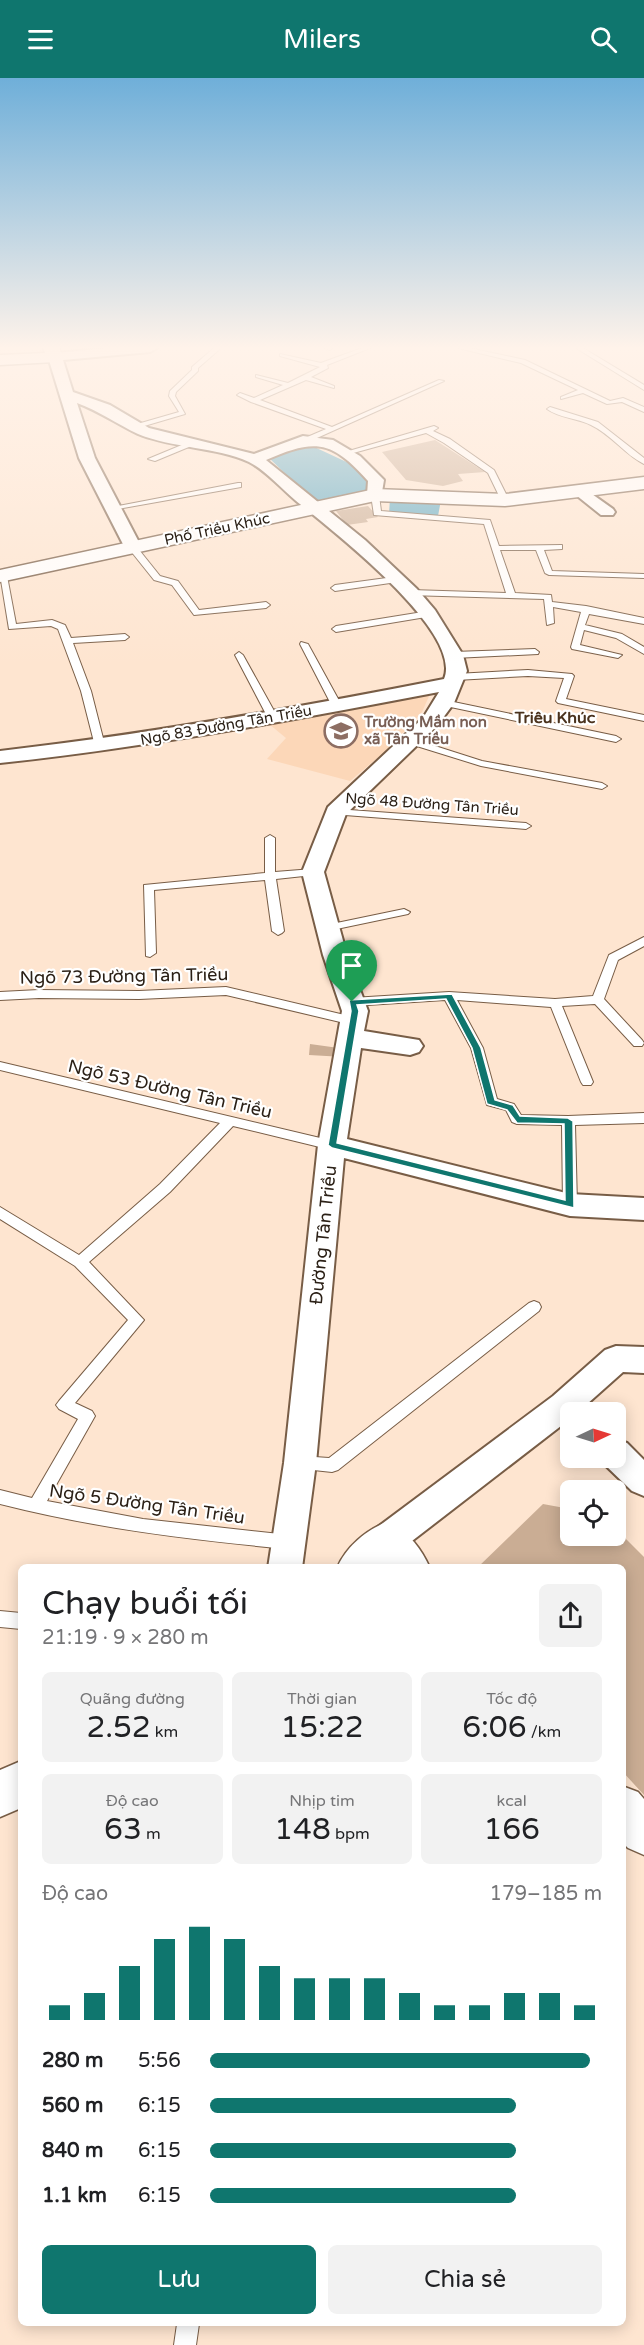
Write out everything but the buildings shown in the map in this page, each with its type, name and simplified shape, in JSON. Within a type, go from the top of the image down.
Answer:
[{"type":"street","points":[[86,454],[133,548]]},
{"type":"street","points":[[233,454],[255,459],[359,544],[394,580],[411,593],[429,614],[454,655],[450,688],[430,722],[336,812],[313,873]]},
{"type":"street","points":[[255,459],[270,454]]},
{"type":"street","points":[[347,454],[376,480],[375,495]]},
{"type":"street","name":"Phố Triều Khúc","points":[[1,576],[375,495],[505,500],[643,484]]},
{"type":"street","points":[[582,492],[607,513]]},
{"type":"street","name":"Ngõ 83 Đường Tân Triều","points":[[0,757],[100,746],[450,688]]},
{"type":"street","name":"Đường Tân Triều","points":[[287,1555],[300,1463],[332,1145],[352,1020],[313,873]]},
{"type":"street","points":[[352,1020],[410,1047]]},
{"type":"street","points":[[332,1145],[570,1205],[644,1209]]},
{"type":"street","points":[[576,1402],[616,1359],[644,1360]]},
{"type":"street","points":[[369,1564],[398,1554],[560,1417]]},
{"type":"street","points":[[626,1464],[644,1481]]},
{"type":"street","points":[[0,1795],[18,1785]]},
{"type":"street","points":[[626,1812],[644,1832]]},
{"type":"lane","points":[[152,459],[166,454]]},
{"type":"lane","points":[[465,454],[491,472],[505,500]]},
{"type":"lane","points":[[112,508],[238,485]]},
{"type":"lane","points":[[375,495],[377,513],[487,522],[511,595]]},
{"type":"lane","points":[[439,519],[446,497]]},
{"type":"lane","points":[[539,547],[549,573],[644,576]]},
{"type":"lane","points":[[495,548],[559,547]]},
{"type":"lane","points":[[133,548],[157,578],[175,583],[197,613],[266,605]]},
{"type":"lane","points":[[1,576],[12,627],[58,624],[70,641],[100,746]]},
{"type":"lane","points":[[335,588],[394,580]]},
{"type":"lane","points":[[411,593],[548,597],[550,623]]},
{"type":"lane","points":[[549,604],[644,621]]},
{"type":"lane","points":[[586,609],[575,647],[618,655]]},
{"type":"lane","points":[[336,629],[429,614]]},
{"type":"lane","points":[[580,627],[619,636],[644,651]]},
{"type":"lane","points":[[70,641],[125,637]]},
{"type":"lane","points":[[304,644],[337,706]]},
{"type":"lane","points":[[454,655],[535,652]]},
{"type":"lane","points":[[239,655],[273,718]]},
{"type":"lane","points":[[450,688],[528,673],[569,676],[561,701],[644,718]]},
{"type":"lane","points":[[450,688],[616,739]]},
{"type":"lane","points":[[410,741],[445,755],[494,768],[602,786]]},
{"type":"lane","name":"Ngõ 48 Đường Tân Triều","points":[[336,812],[526,826]]},
{"type":"lane","points":[[270,838],[270,876],[278,931]]},
{"type":"lane","points":[[150,953],[148,887],[313,873]]},
{"type":"lane","points":[[327,928],[404,912]]},
{"type":"lane","points":[[638,1043],[598,1000],[614,958],[644,941]]},
{"type":"lane","name":"Ngõ 73 Đường Tân Triều","points":[[0,996],[39,993],[139,995],[226,991],[352,1020],[449,996],[555,1003],[598,1000]]},
{"type":"lane","points":[[449,996],[477,1048],[490,1102],[510,1107],[517,1119],[568,1121],[644,1118]]},
{"type":"lane","points":[[555,1003],[587,1082]]},
{"type":"lane","name":"Ngõ 53 Đường Tân Triều","points":[[0,1066],[332,1145]]},
{"type":"lane","points":[[568,1121],[570,1205]]},
{"type":"lane","points":[[80,1262],[165,1188],[229,1122]]},
{"type":"lane","points":[[0,1212],[80,1262],[137,1320],[64,1405],[87,1416],[35,1507]]},
{"type":"lane","points":[[300,1463],[332,1464],[534,1307]]},
{"type":"lane","name":"Ngõ 5 Đường Tân Triều","points":[[0,1497],[35,1507],[192,1533],[287,1555]]},
{"type":"lane","points":[[0,1619],[18,1621]]},
{"type":"lane","points":[[185,2345],[188,2326]]},
{"type":"shaded area","name":"Trường Mầm non xã Tân Triều","points":[[430,694],[422,712],[388,749],[350,781],[267,759],[286,738],[269,724]]},
{"type":"water","points":[[282,454],[329,454],[353,465],[379,489],[319,506],[269,458]]},
{"type":"water","points":[[390,498],[441,500],[438,516],[389,514]]},
{"type":"place","name":"Trường Mầm non xã Tân Triều","points":[[341,731]]},
{"type":"district","name":"Triêu Khúc","points":[[555,718]]},
{"type":"route","points":[[449,996],[477,1048],[490,1102],[510,1107],[517,1119],[568,1121],[570,1205],[332,1145],[355,1011],[352,1002],[449,996]]}]
